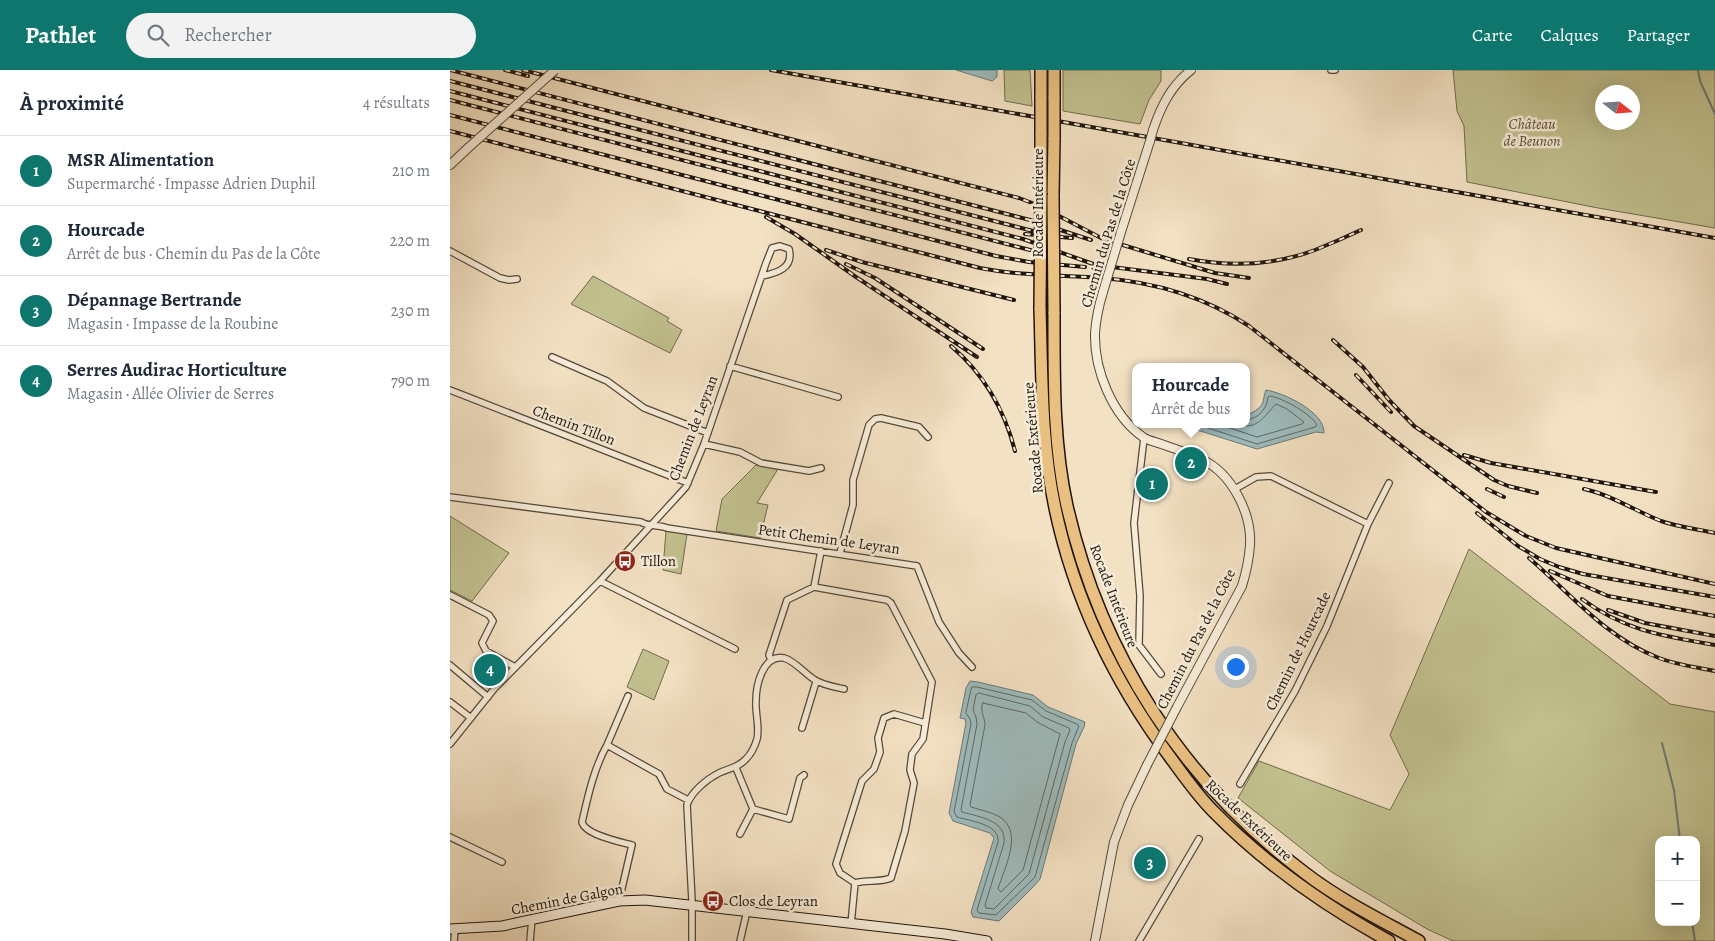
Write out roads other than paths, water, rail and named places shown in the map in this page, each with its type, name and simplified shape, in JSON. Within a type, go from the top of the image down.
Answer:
[{"type":"highway","name":"Rocade Extérieure","points":[[1041,70],[1040,308],[1046,453],[1055,508],[1073,573],[1094,630],[1122,686],[1145,724],[1192,787],[1213,811],[1260,855],[1299,885],[1327,905],[1389,941]]},
{"type":"highway","name":"Rocade Intérieure","points":[[1054,70],[1054,381],[1059,452],[1067,505],[1085,570],[1107,626],[1133,680],[1175,745],[1223,802],[1268,844],[1307,875],[1419,941]]},
{"type":"main road","name":"Chemin de Galgon","points":[[452,929],[502,926],[619,901],[645,900],[945,934],[987,941]]},
{"type":"street","points":[[450,165],[555,70]]},
{"type":"street","name":"Chemin du Pas de la Côte","points":[[1132,428],[1124,421],[1111,398],[1100,369],[1095,333],[1097,315],[1121,232],[1162,106],[1169,93],[1179,81],[1192,70]]},
{"type":"street","name":"Chemin de Leyran","points":[[450,744],[515,667],[600,581],[682,492],[688,483],[708,433],[730,366],[762,276],[772,248],[780,246],[789,249],[791,256],[787,265],[782,270],[762,276]]},
{"type":"street","points":[[450,251],[500,278],[517,279]]},
{"type":"street","points":[[552,357],[607,381],[644,408],[708,433]]},
{"type":"street","points":[[730,366],[838,397]]},
{"type":"street","name":"Chemin Tillon","points":[[450,390],[688,483]]},
{"type":"street","points":[[840,554],[853,504],[853,480],[868,424],[875,419],[881,418],[919,428],[928,438]]},
{"type":"street","name":"Chemin du Pas de la Côte","points":[[1095,941],[1114,842],[1128,805],[1147,764],[1242,586],[1251,543],[1246,514],[1235,489],[1221,473],[1204,460],[1144,438],[1132,428]]},
{"type":"street","points":[[1144,438],[1134,523],[1140,596],[1139,645],[1161,674]]},
{"type":"street","points":[[704,444],[740,452],[761,463],[809,471],[820,468]]},
{"type":"street","points":[[1235,489],[1256,477],[1271,476],[1368,524]]},
{"type":"street","name":"Chemin de Hourcade","points":[[1240,784],[1295,692],[1319,643],[1368,524],[1389,482]]},
{"type":"street","name":"Petit Chemin de Leyran","points":[[450,497],[641,522],[648,525],[653,524],[917,566],[939,622],[972,667]]},
{"type":"street","points":[[814,587],[820,551]]},
{"type":"street","points":[[600,581],[735,649]]},
{"type":"street","points":[[771,660],[769,655],[787,600],[814,587],[887,600],[891,603],[932,682],[923,739],[912,754],[910,770],[914,783],[905,831],[891,878],[882,882],[865,880],[855,882],[840,873],[836,864],[862,782],[874,769],[880,752],[878,738],[884,718],[894,714],[925,723]]},
{"type":"street","points":[[450,595],[490,615],[493,622],[482,643],[486,651],[515,667]]},
{"type":"street","points":[[692,941],[688,800],[715,775],[736,768],[746,759],[757,738],[756,698],[764,668],[771,660],[777,658],[788,660],[816,682],[844,689]]},
{"type":"street","points":[[450,665],[488,697]]},
{"type":"street","points":[[802,728],[816,682]]},
{"type":"street","points":[[619,901],[632,845],[601,836],[585,828],[582,822],[602,754],[628,696]]},
{"type":"street","points":[[450,702],[471,718]]},
{"type":"street","points":[[607,745],[659,774],[667,789],[688,800]]},
{"type":"street","points":[[736,768],[753,809],[740,834]]},
{"type":"street","points":[[753,809],[789,819],[800,778],[804,775]]},
{"type":"street","points":[[450,837],[502,862]]},
{"type":"street","points":[[1139,941],[1198,839]]},
{"type":"street","points":[[851,924],[855,882]]},
{"type":"street","points":[[740,941],[747,912]]},
{"type":"street","points":[[530,941],[532,919]]},
{"type":"street","points":[[452,929],[454,941]]},
{"type":"water","points":[[956,70],[997,70],[997,77],[992,81]]},
{"type":"water","points":[[1266,390],[1293,399],[1318,418],[1323,425],[1324,433],[1316,432],[1257,449],[1191,428],[1250,428],[1250,414],[1260,407]]},
{"type":"water","points":[[970,681],[1033,695],[1048,707],[1085,722],[1076,744],[1040,879],[999,921],[973,917],[971,912],[994,838],[990,833],[953,821],[949,813],[966,723],[965,719],[960,718],[966,688]]},
{"type":"waterway","points":[[1698,70],[1700,81],[1715,114]]},
{"type":"waterway","points":[[1662,743],[1674,790],[1680,836]]},
{"type":"waterway","points":[[1693,926],[1695,941]]},
{"type":"railway","points":[[450,70],[1030,220],[1091,240]]},
{"type":"railway","points":[[505,70],[528,76]]},
{"type":"railway","points":[[523,70],[1019,198],[1040,206],[1103,239],[1215,273],[1249,278]]},
{"type":"railway","points":[[771,70],[1715,238]]},
{"type":"railway","points":[[450,81],[1033,231]]},
{"type":"railway","points":[[450,91],[1023,239],[1096,265],[1207,279],[1227,284]]},
{"type":"railway","points":[[450,100],[1053,256]]},
{"type":"railway","points":[[450,115],[996,256],[1029,262],[1085,267]]},
{"type":"railway","points":[[450,131],[980,268],[1025,274],[1121,280],[1160,287],[1197,299],[1249,326],[1486,512],[1526,536],[1556,548],[1715,584]]},
{"type":"railway","points":[[766,217],[795,234],[977,357]]},
{"type":"railway","points":[[1189,259],[1237,264],[1269,262],[1315,250],[1361,230]]},
{"type":"railway","points":[[1025,234],[1072,238]]},
{"type":"railway","points":[[826,250],[862,262],[1014,300]]},
{"type":"railway","points":[[846,264],[875,278],[983,349]]},
{"type":"railway","points":[[1333,340],[1363,367],[1389,400],[1414,426],[1494,480],[1508,486],[1537,493]]},
{"type":"railway","points":[[951,346],[983,380],[999,406],[1015,451]]},
{"type":"railway","points":[[1356,375],[1391,412]]},
{"type":"railway","points":[[1464,455],[1491,463],[1656,492]]},
{"type":"railway","points":[[1487,489],[1504,497]]},
{"type":"railway","points":[[1584,489],[1604,495],[1661,521],[1715,533]]},
{"type":"railway","points":[[1477,513],[1518,546],[1540,559],[1559,567],[1583,574],[1715,597]]},
{"type":"railway","points":[[1529,558],[1590,614],[1622,639],[1659,658],[1715,671]]},
{"type":"railway","points":[[1550,571],[1608,596],[1715,616]]},
{"type":"railway","points":[[1582,599],[1598,610],[1646,631],[1715,645]]},
{"type":"railway","points":[[1608,610],[1645,623],[1715,636]]},
{"type":"place","name":"Hourcade","points":[[1191,463]]},
{"type":"place","name":"MSR Alimentation","points":[[1152,484]]},
{"type":"place","name":"Tillon","points":[[625,561]]},
{"type":"place","name":"Serres Audirac Horticulture","points":[[490,670]]},
{"type":"place","name":"Dépannage Bertrande","points":[[1150,863]]},
{"type":"place","name":"Clos de Leyran","points":[[713,901]]},
{"type":"park label","name":"Château de Beunon","points":[[1532,132]]}]
